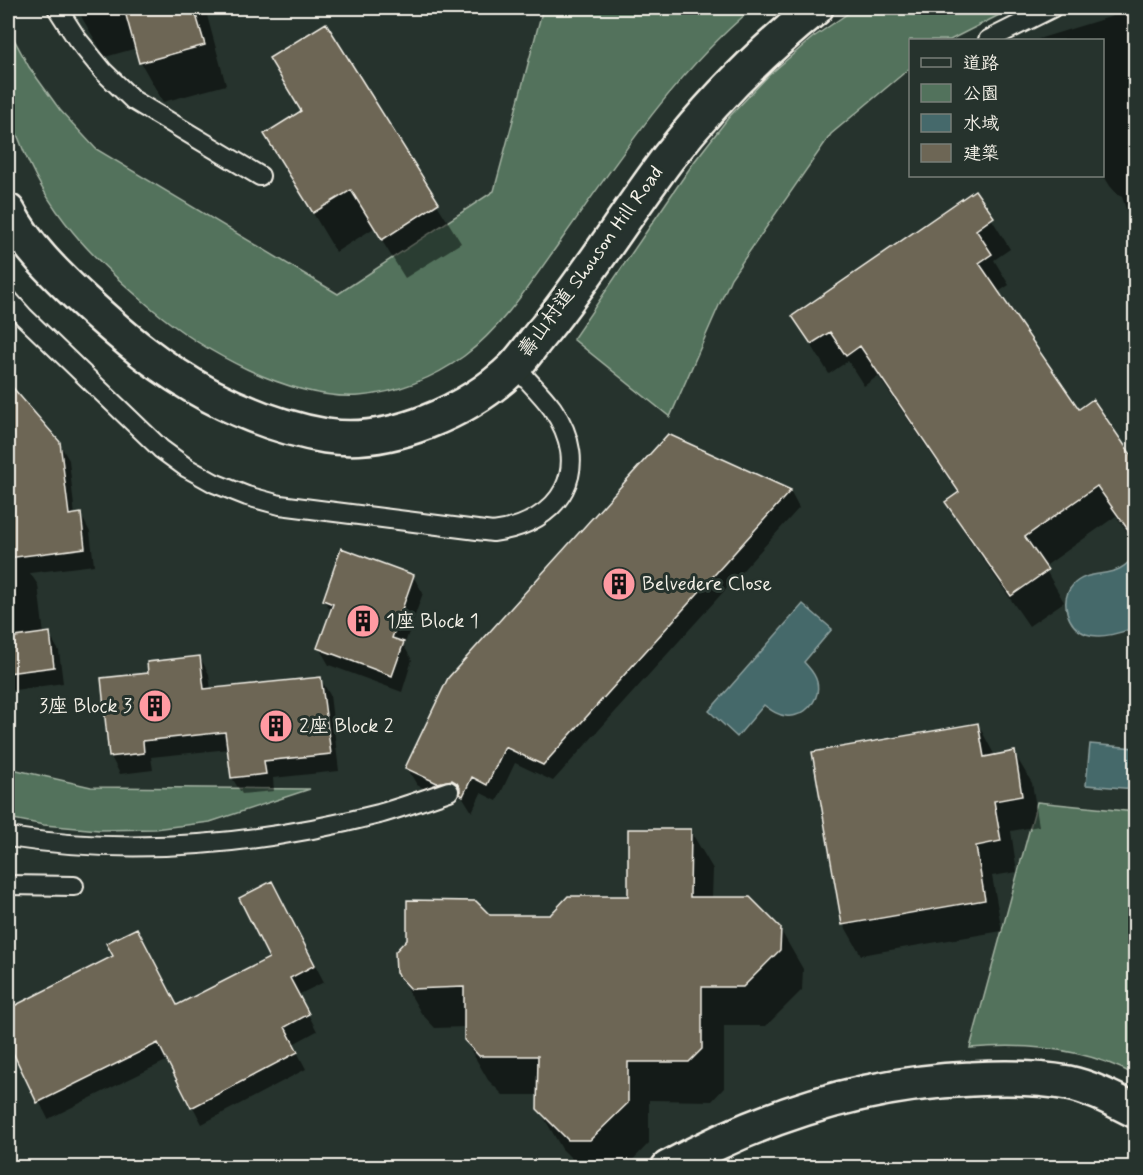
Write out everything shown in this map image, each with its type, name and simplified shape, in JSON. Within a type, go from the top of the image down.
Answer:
[{"type":"street","name":"壽山村道 Shouson Hill Road","points":[[8,211],[34,249],[57,276],[146,356],[181,380],[228,405],[277,424],[328,436],[363,436],[397,431],[461,406],[489,388],[514,366],[562,307],[667,160],[698,121],[730,84],[772,44],[816,8]]},
{"type":"street","points":[[668,1167],[735,1133],[796,1111],[853,1095],[901,1085],[948,1080],[1033,1078],[1069,1084],[1104,1095],[1136,1111]]},
{"type":"lane","points":[[57,8],[103,71],[133,100],[260,176]]},
{"type":"lane","points":[[990,39],[1052,8]]},
{"type":"lane","points":[[8,299],[161,449],[187,468],[214,483],[247,496],[280,505],[494,532],[513,529],[532,522],[548,511],[560,497],[568,482],[572,464],[565,435],[552,409],[514,366]]},
{"type":"lane","points":[[8,837],[44,842],[123,846],[189,845],[254,839],[318,828],[381,813],[449,791]]},
{"type":"lane","points":[[8,885],[74,886]]},
{"type":"green space","points":[[543,8],[753,8],[699,60],[650,117],[529,286],[492,331],[464,356],[428,378],[387,392],[359,396],[332,395],[304,390],[248,370],[221,356],[171,324],[109,270],[73,232],[57,211],[30,165],[8,111],[6,77],[8,28],[29,67],[60,110],[96,149],[338,294],[494,191]]},
{"type":"green space","points":[[856,8],[1013,8],[952,39],[909,39],[909,69],[831,134],[731,278],[670,417],[573,339],[694,162],[729,117],[768,76],[812,38]]},
{"type":"green space","points":[[8,768],[91,787],[310,789],[210,822],[154,829],[99,830],[44,825],[8,818]]},
{"type":"green space","points":[[1037,802],[1135,812],[1135,1075],[1076,1053],[1034,1047],[970,1048]]},
{"type":"water","points":[[1135,552],[1135,627],[1105,636],[1086,634],[1079,630],[1070,619],[1066,605],[1066,598],[1073,585],[1088,576],[1122,568]]},
{"type":"water","points":[[803,604],[832,629],[804,662],[817,682],[818,689],[814,701],[805,711],[793,716],[780,715],[764,705],[737,737],[709,711]]},
{"type":"water","points":[[1090,744],[1135,748],[1135,789],[1086,785]]},
{"type":"building","points":[[124,8],[194,8],[205,45],[139,63]]},
{"type":"building","points":[[326,23],[439,203],[382,240],[351,190],[313,213],[264,134],[301,111],[269,58]]},
{"type":"building","points":[[975,190],[994,217],[976,230],[992,254],[979,263],[1079,409],[1093,399],[1136,462],[1136,541],[1097,486],[1025,537],[1048,570],[1011,596],[945,502],[959,492],[860,346],[846,356],[830,332],[811,344],[792,316]]},
{"type":"building","points":[[8,382],[60,442],[69,515],[81,513],[85,548],[8,558]]},
{"type":"building","name":"Belvedere Close","points":[[668,434],[791,490],[543,765],[505,747],[487,785],[472,777],[463,796],[460,794],[457,783],[452,780],[437,783],[405,768],[448,678]]},
{"type":"building","name":"1座 Block 1","points":[[341,548],[414,575],[392,638],[404,642],[392,676],[317,648],[333,604],[323,600]]},
{"type":"building","points":[[50,632],[54,667],[8,673],[8,638]]},
{"type":"building","points":[[200,656],[204,689],[321,677],[331,754],[264,761],[266,774],[231,778],[225,732],[143,741],[144,753],[109,757],[101,678],[148,673],[147,662]]},
{"type":"building","points":[[978,723],[984,757],[1015,751],[1022,796],[994,801],[1001,841],[976,846],[985,900],[842,925],[812,752]]},
{"type":"building","points":[[628,829],[691,829],[690,897],[750,897],[781,928],[780,950],[743,987],[702,987],[702,1049],[689,1062],[628,1062],[628,1103],[590,1140],[568,1140],[537,1109],[538,1056],[479,1056],[464,1040],[464,987],[411,989],[396,973],[395,952],[407,939],[407,900],[476,901],[490,915],[550,915],[568,896],[628,896]]},
{"type":"building","points":[[272,881],[315,965],[290,978],[309,1014],[285,1027],[298,1052],[191,1108],[158,1043],[37,1103],[8,1042],[8,1009],[113,956],[106,943],[137,928],[177,1005],[269,958],[239,898]]},
{"type":"place","name":"Belvedere Close","points":[[619,584]]},
{"type":"place","name":"1座 Block 1","points":[[363,621]]},
{"type":"place","name":"3座 Block 3","points":[[155,706]]},
{"type":"place","name":"2座 Block 2","points":[[276,726]]}]
